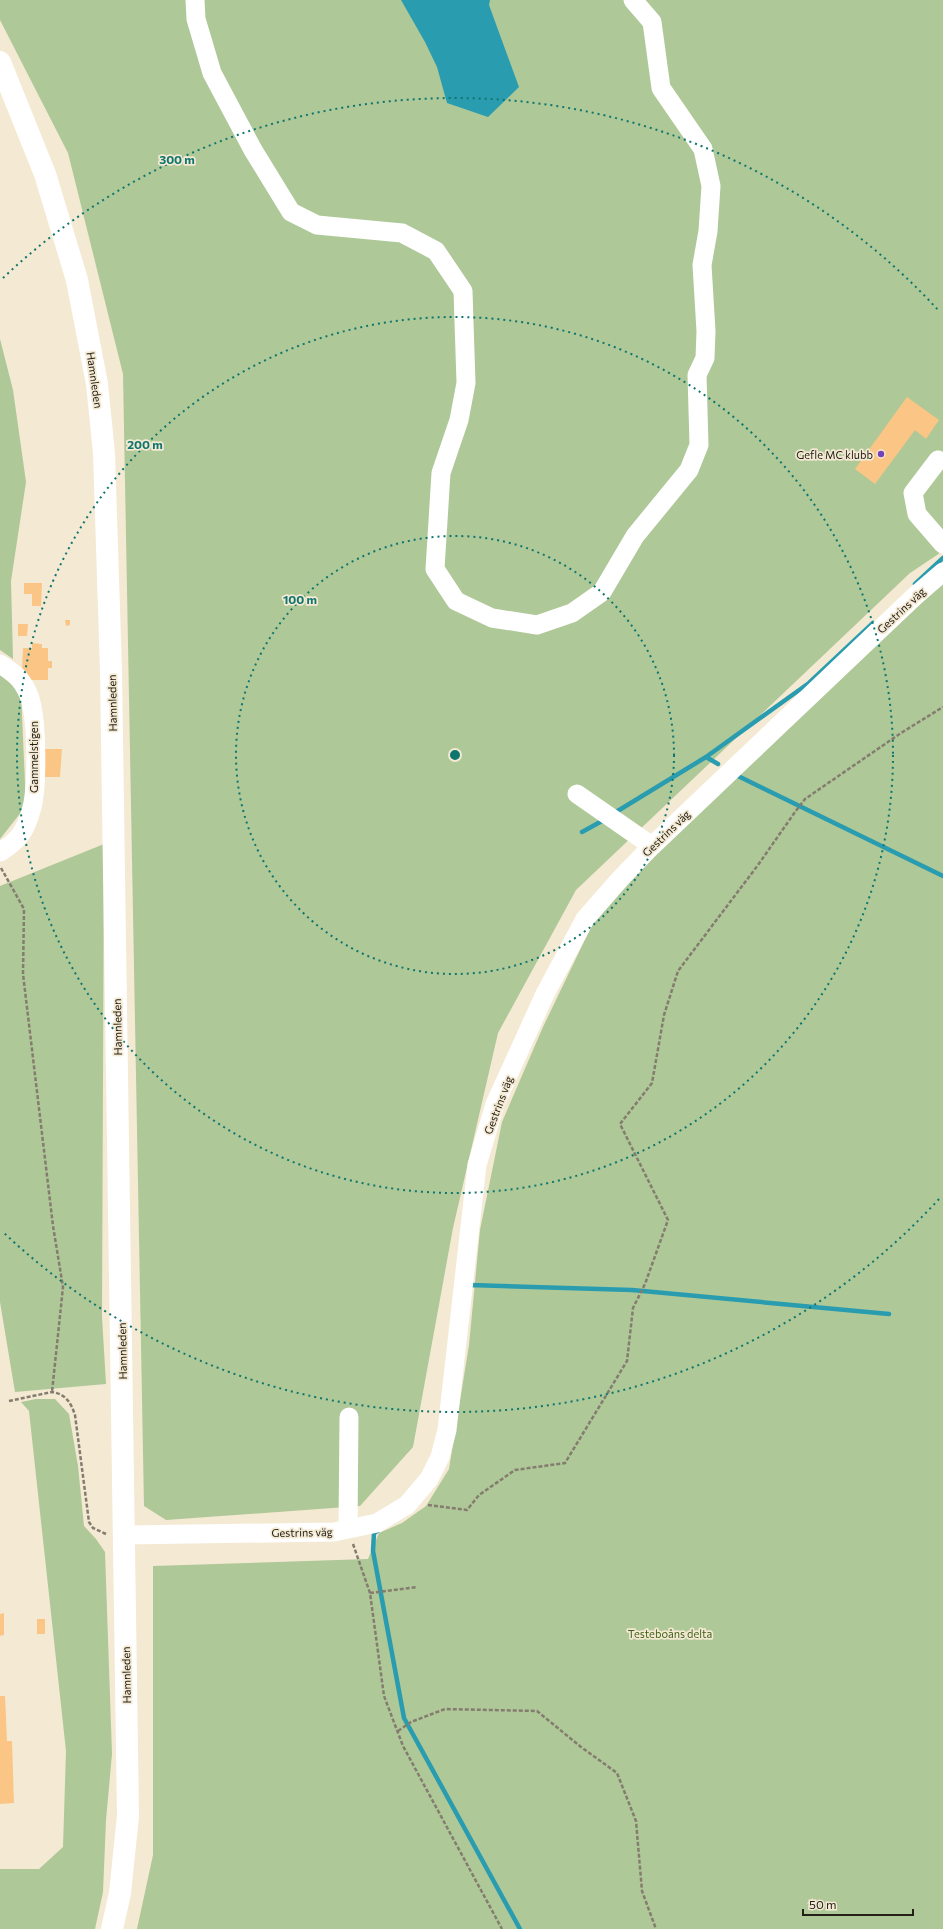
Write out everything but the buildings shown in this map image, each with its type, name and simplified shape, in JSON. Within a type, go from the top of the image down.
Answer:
[{"type":"main road","name":"Hamnleden","points":[[0,62],[30,133],[52,194],[77,280],[97,384],[104,452],[110,598],[128,1816],[120,1894],[112,1929]]},
{"type":"main road","name":"Hamnleden","points":[[0,80],[30,133]]},
{"type":"street","points":[[195,0],[196,19],[212,73],[253,150],[291,212],[317,225],[402,233],[436,251],[463,291],[466,383],[458,420],[441,474],[435,569],[456,601],[492,618],[538,625],[572,613],[602,592],[635,536],[689,470],[698,445],[697,374],[705,358],[706,331],[702,265],[708,230],[712,186],[703,149],[661,88],[652,22],[633,0]]},
{"type":"street","points":[[938,460],[913,493],[917,514],[943,544]]},
{"type":"street","name":"Gestrins väg","points":[[125,1535],[334,1532],[377,1523],[407,1505],[429,1479],[440,1457],[447,1430],[477,1165],[496,1104],[545,994],[585,919],[621,878],[652,846],[915,596],[943,572]]},
{"type":"street","name":"Gammelstigen","points":[[0,664],[18,675],[28,692],[35,726],[35,785],[30,814],[20,835],[11,845],[0,852]]},
{"type":"street","points":[[577,794],[652,846]]},
{"type":"street","points":[[348,1529],[349,1417]]},
{"type":"path","points":[[423,1505],[435,1505],[468,1510],[479,1495],[515,1470],[565,1463],[627,1361],[633,1308],[645,1284],[668,1220],[620,1124],[652,1083],[664,1015],[678,971],[758,865],[794,812],[805,800],[902,733],[943,707]]},
{"type":"path","points":[[0,866],[24,909],[23,974],[53,1226],[63,1287],[52,1392]]},
{"type":"path","points":[[9,1401],[52,1392],[59,1393],[66,1397],[72,1405],[75,1415],[89,1522],[99,1532],[125,1535]]},
{"type":"path","points":[[348,1529],[370,1593],[384,1696],[403,1746],[502,1929]]},
{"type":"path","points":[[370,1593],[417,1587]]},
{"type":"path","points":[[398,1731],[411,1722],[445,1709],[537,1711],[581,1747],[617,1773],[636,1821],[642,1891],[656,1929]]},
{"type":"green space","points":[[0,0],[943,0],[943,551],[910,573],[576,890],[498,1033],[453,1228],[413,1447],[360,1506],[166,1520],[144,1506],[123,374],[68,153],[0,20]]},
{"type":"green space","points":[[0,339],[13,390],[26,482],[11,581],[13,659],[0,650]]},
{"type":"green space","name":"Testeboåns delta","points":[[943,583],[943,1929],[137,1929],[153,1855],[153,1566],[368,1559],[379,1533],[402,1523],[426,1506],[449,1469],[469,1345],[480,1230],[502,1122],[543,1027],[592,925],[651,856]]},
{"type":"green space","points":[[0,675],[21,692],[26,806],[0,839]]},
{"type":"green space","points":[[104,844],[102,1317],[106,1384],[15,1392],[0,1302],[0,886]]},
{"type":"green space","points":[[36,1399],[55,1399],[69,1414],[78,1466],[84,1526],[105,1552],[112,1754],[106,1820],[103,1892],[95,1929],[0,1929],[0,1869],[39,1869],[63,1847],[66,1751],[29,1411],[21,1402]]},
{"type":"water","points":[[401,0],[490,0],[489,5],[519,87],[488,117],[447,103],[437,67],[425,42]]},
{"type":"waterway","points":[[915,584],[943,558]]},
{"type":"waterway","points":[[616,812],[706,757],[809,683],[873,623]]},
{"type":"waterway","points":[[706,757],[718,764]]},
{"type":"waterway","points":[[738,776],[943,876]]},
{"type":"waterway","points":[[582,832],[602,821]]},
{"type":"waterway","points":[[470,1288],[470,1285],[632,1290],[889,1314]]},
{"type":"waterway","points":[[379,1530],[374,1533],[373,1551],[404,1718],[520,1929]]},
{"type":"place","name":"Gefle MC klubb","points":[[881,454]]}]
